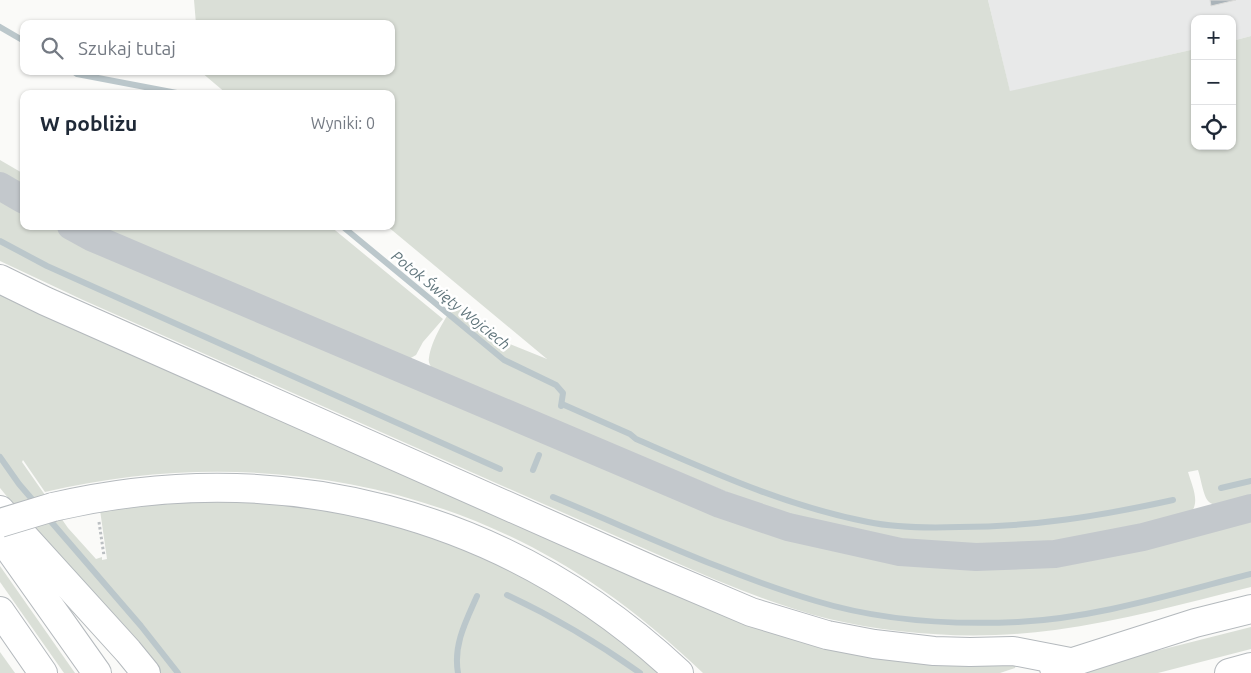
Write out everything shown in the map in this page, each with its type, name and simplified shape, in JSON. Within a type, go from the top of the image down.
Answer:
[{"type":"highway","points":[[0,279],[70,312],[751,612],[803,629],[874,644],[934,651],[1013,651],[1070,662]]},
{"type":"highway","points":[[0,523],[53,507],[148,490],[258,488],[360,502],[463,534],[509,554],[541,571],[606,612],[639,637],[679,673]]},
{"type":"highway","points":[[0,510],[146,673]]},
{"type":"highway","points":[[0,536],[97,673]]},
{"type":"highway","points":[[1037,673],[1195,623],[1251,609]]},
{"type":"highway","points":[[0,611],[43,673]]},
{"type":"highway","points":[[1229,673],[1251,667]]},
{"type":"lane","points":[[0,186],[20,198]]},
{"type":"lane","points":[[79,230],[100,241],[711,500],[788,527],[900,552],[976,557],[1055,554],[1143,537],[1251,508]]},
{"type":"path","points":[[98,516],[104,556]]},
{"type":"shaded area","points":[[194,0],[988,0],[1010,91],[1191,50],[1191,150],[1236,150],[1236,40],[1251,36],[1251,499],[1227,505],[1215,505],[1206,498],[1198,470],[1188,472],[1195,501],[1192,511],[1188,515],[1032,545],[914,543],[787,517],[432,369],[429,364],[430,351],[444,322],[456,303],[505,342],[547,359],[392,230],[395,230],[395,90],[222,90],[205,75],[395,75],[395,20],[196,20]]},
{"type":"shaded area","points":[[988,0],[1251,0],[1251,36],[1236,40],[1236,15],[1191,15],[1191,50],[1010,92]]},
{"type":"shaded area","points":[[0,160],[20,172],[20,187],[0,176]]},
{"type":"shaded area","points":[[0,197],[20,208],[20,230],[61,230],[897,559],[1251,517],[1251,587],[1104,622],[1027,633],[942,635],[913,633],[829,619],[768,600],[670,560],[83,300],[0,261]]},
{"type":"shaded area","points":[[103,230],[335,230],[443,319],[423,342],[416,355],[409,359]]},
{"type":"shaded area","points":[[0,292],[721,613],[1012,663],[1016,665],[1015,668],[1000,673],[703,673],[628,608],[601,589],[538,551],[472,520],[404,497],[334,481],[262,473],[190,472],[117,479],[45,492],[23,460],[22,462],[68,528],[96,559],[102,557],[102,560],[107,559],[100,510],[184,500],[263,501],[340,511],[415,530],[503,565],[584,610],[663,673],[160,673],[139,646],[0,488]]},
{"type":"shaded area","points":[[0,566],[75,673],[64,673],[0,582]]},
{"type":"shaded area","points":[[1251,627],[1251,649],[1158,673],[1069,673]]},
{"type":"shaded area","points":[[0,652],[15,673],[0,673]]},
{"type":"building","points":[[1210,0],[1236,0],[1211,6]]},
{"type":"waterway","name":"Potok Święty Wojciech","points":[[0,27],[20,39]]},
{"type":"waterway","name":"Potok Święty Wojciech","points":[[82,75],[161,90]]},
{"type":"waterway","name":"Potok Święty Wojciech","points":[[347,230],[504,360],[556,385],[563,393],[561,406]]},
{"type":"waterway","points":[[0,241],[47,266],[500,469]]},
{"type":"waterway","points":[[562,404],[630,434],[636,439],[750,487],[808,507],[879,524],[925,527],[1040,523],[1093,516],[1173,500]]},
{"type":"waterway","name":"Potok Święty Wojciech","points":[[533,470],[539,455]]},
{"type":"waterway","points":[[0,457],[37,505]]},
{"type":"waterway","points":[[1221,488],[1251,481]]},
{"type":"waterway","points":[[553,497],[716,566],[782,590],[841,608],[916,620],[967,623],[1048,620],[1136,604],[1251,574]]},
{"type":"waterway","points":[[47,517],[141,626],[178,673]]},
{"type":"waterway","points":[[507,595],[575,631],[640,673]]},
{"type":"waterway","name":"Potok Święty Wojciech","points":[[458,673],[457,653],[459,643],[477,596]]}]
